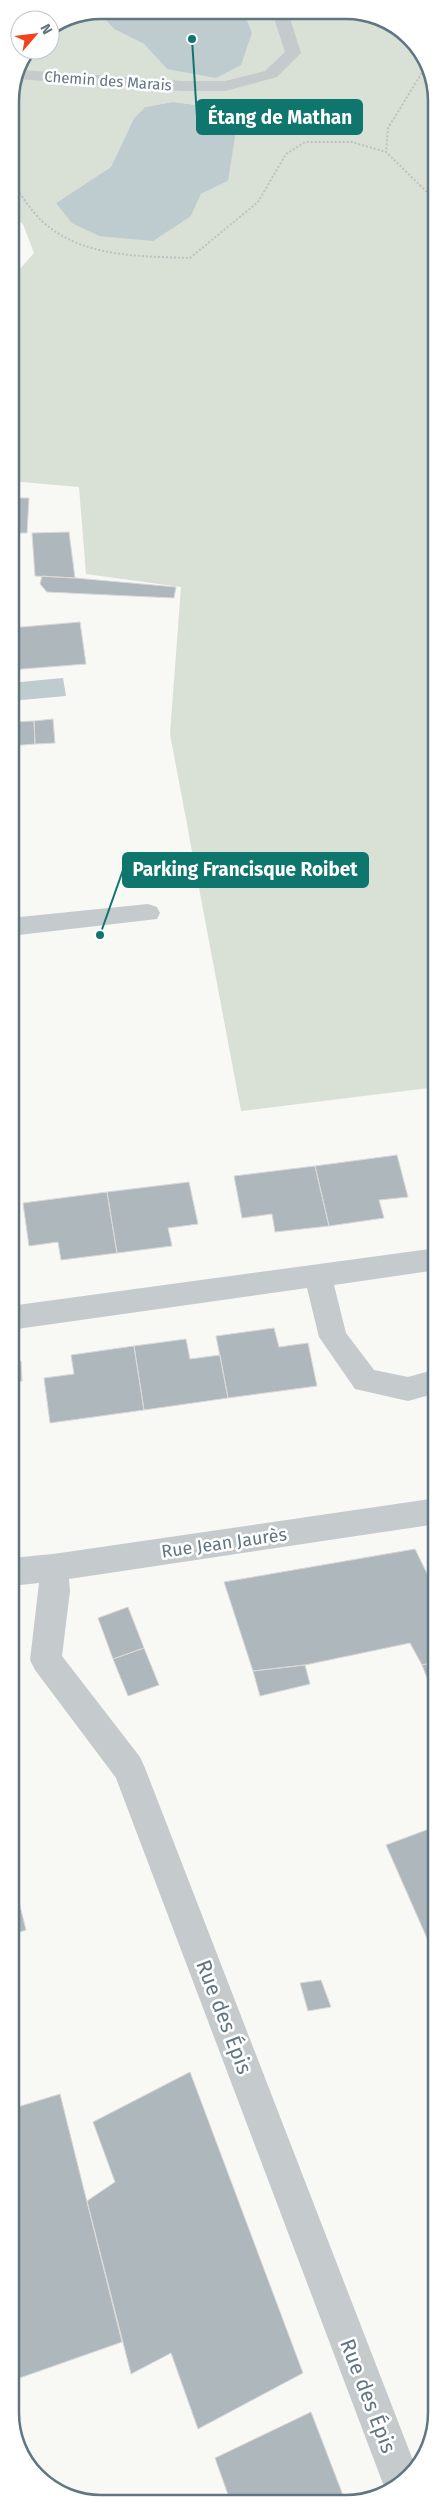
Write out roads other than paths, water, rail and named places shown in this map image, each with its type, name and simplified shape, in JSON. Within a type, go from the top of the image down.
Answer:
[{"type":"street","name":"Chemin des Marais","points":[[23,75],[182,86],[225,86],[271,74],[293,53],[282,19]]},
{"type":"street","points":[[19,926],[148,913]]},
{"type":"street","points":[[19,1317],[428,1260]]},
{"type":"street","points":[[318,1275],[334,1337],[365,1380],[408,1390],[428,1384]]},
{"type":"street","name":"Rue Jean Jaurès","points":[[19,1571],[53,1568],[428,1512]]},
{"type":"street","name":"Rue des Épis","points":[[53,1568],[55,1591],[46,1660],[129,1768],[399,2475]]},
{"type":"place","name":"Étang de Mathan","points":[[192,39]]},
{"type":"place","name":"Parking Francisque Roibet","points":[[100,935]]}]
